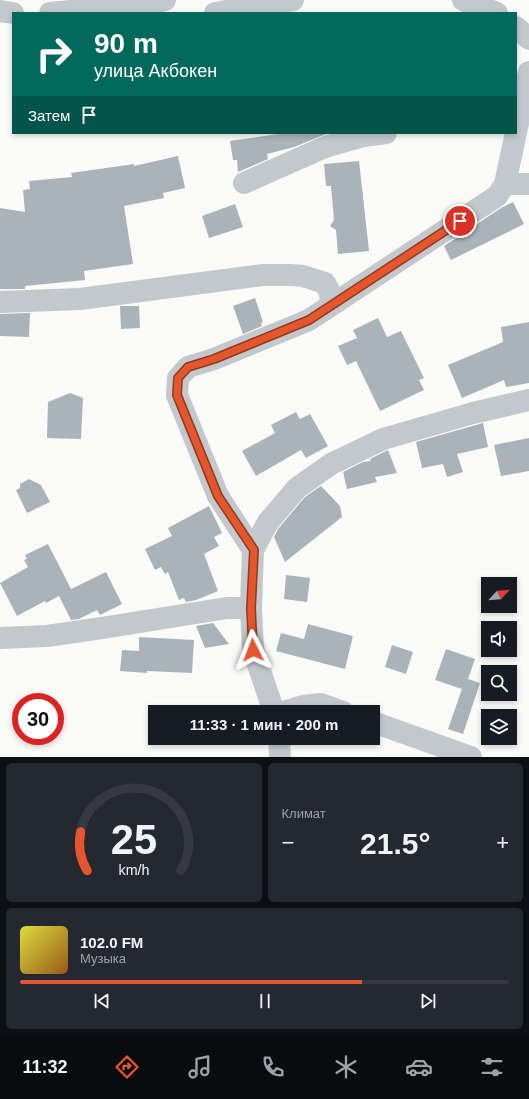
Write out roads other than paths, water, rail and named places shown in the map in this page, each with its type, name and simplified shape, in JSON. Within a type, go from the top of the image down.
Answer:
[{"type":"street","points":[[221,12],[293,0]]},
{"type":"street","points":[[463,0],[494,12]]},
{"type":"street","points":[[59,12],[159,1],[175,12]]},
{"type":"street","points":[[0,11],[12,14]]},
{"type":"street","points":[[517,28],[529,39]]},
{"type":"street","points":[[517,107],[529,72]]},
{"type":"street","points":[[244,183],[325,147],[364,136],[379,134]]},
{"type":"street","points":[[254,550],[218,496],[177,395],[178,378],[188,367],[214,359],[309,320],[497,196],[506,184],[508,134]]},
{"type":"street","points":[[506,184],[529,184]]},
{"type":"street","points":[[0,302],[80,299],[263,275],[290,275],[303,276],[325,283],[330,293],[331,305]]},
{"type":"street","points":[[272,705],[253,650],[251,608],[254,550],[268,522],[297,488],[331,464],[383,439],[473,413],[529,400]]},
{"type":"street","points":[[0,638],[47,636],[227,608],[251,608]]},
{"type":"street","points":[[312,705],[323,705]]},
{"type":"street","points":[[380,724],[471,757]]},
{"type":"street","points":[[279,745],[280,757]]}]
